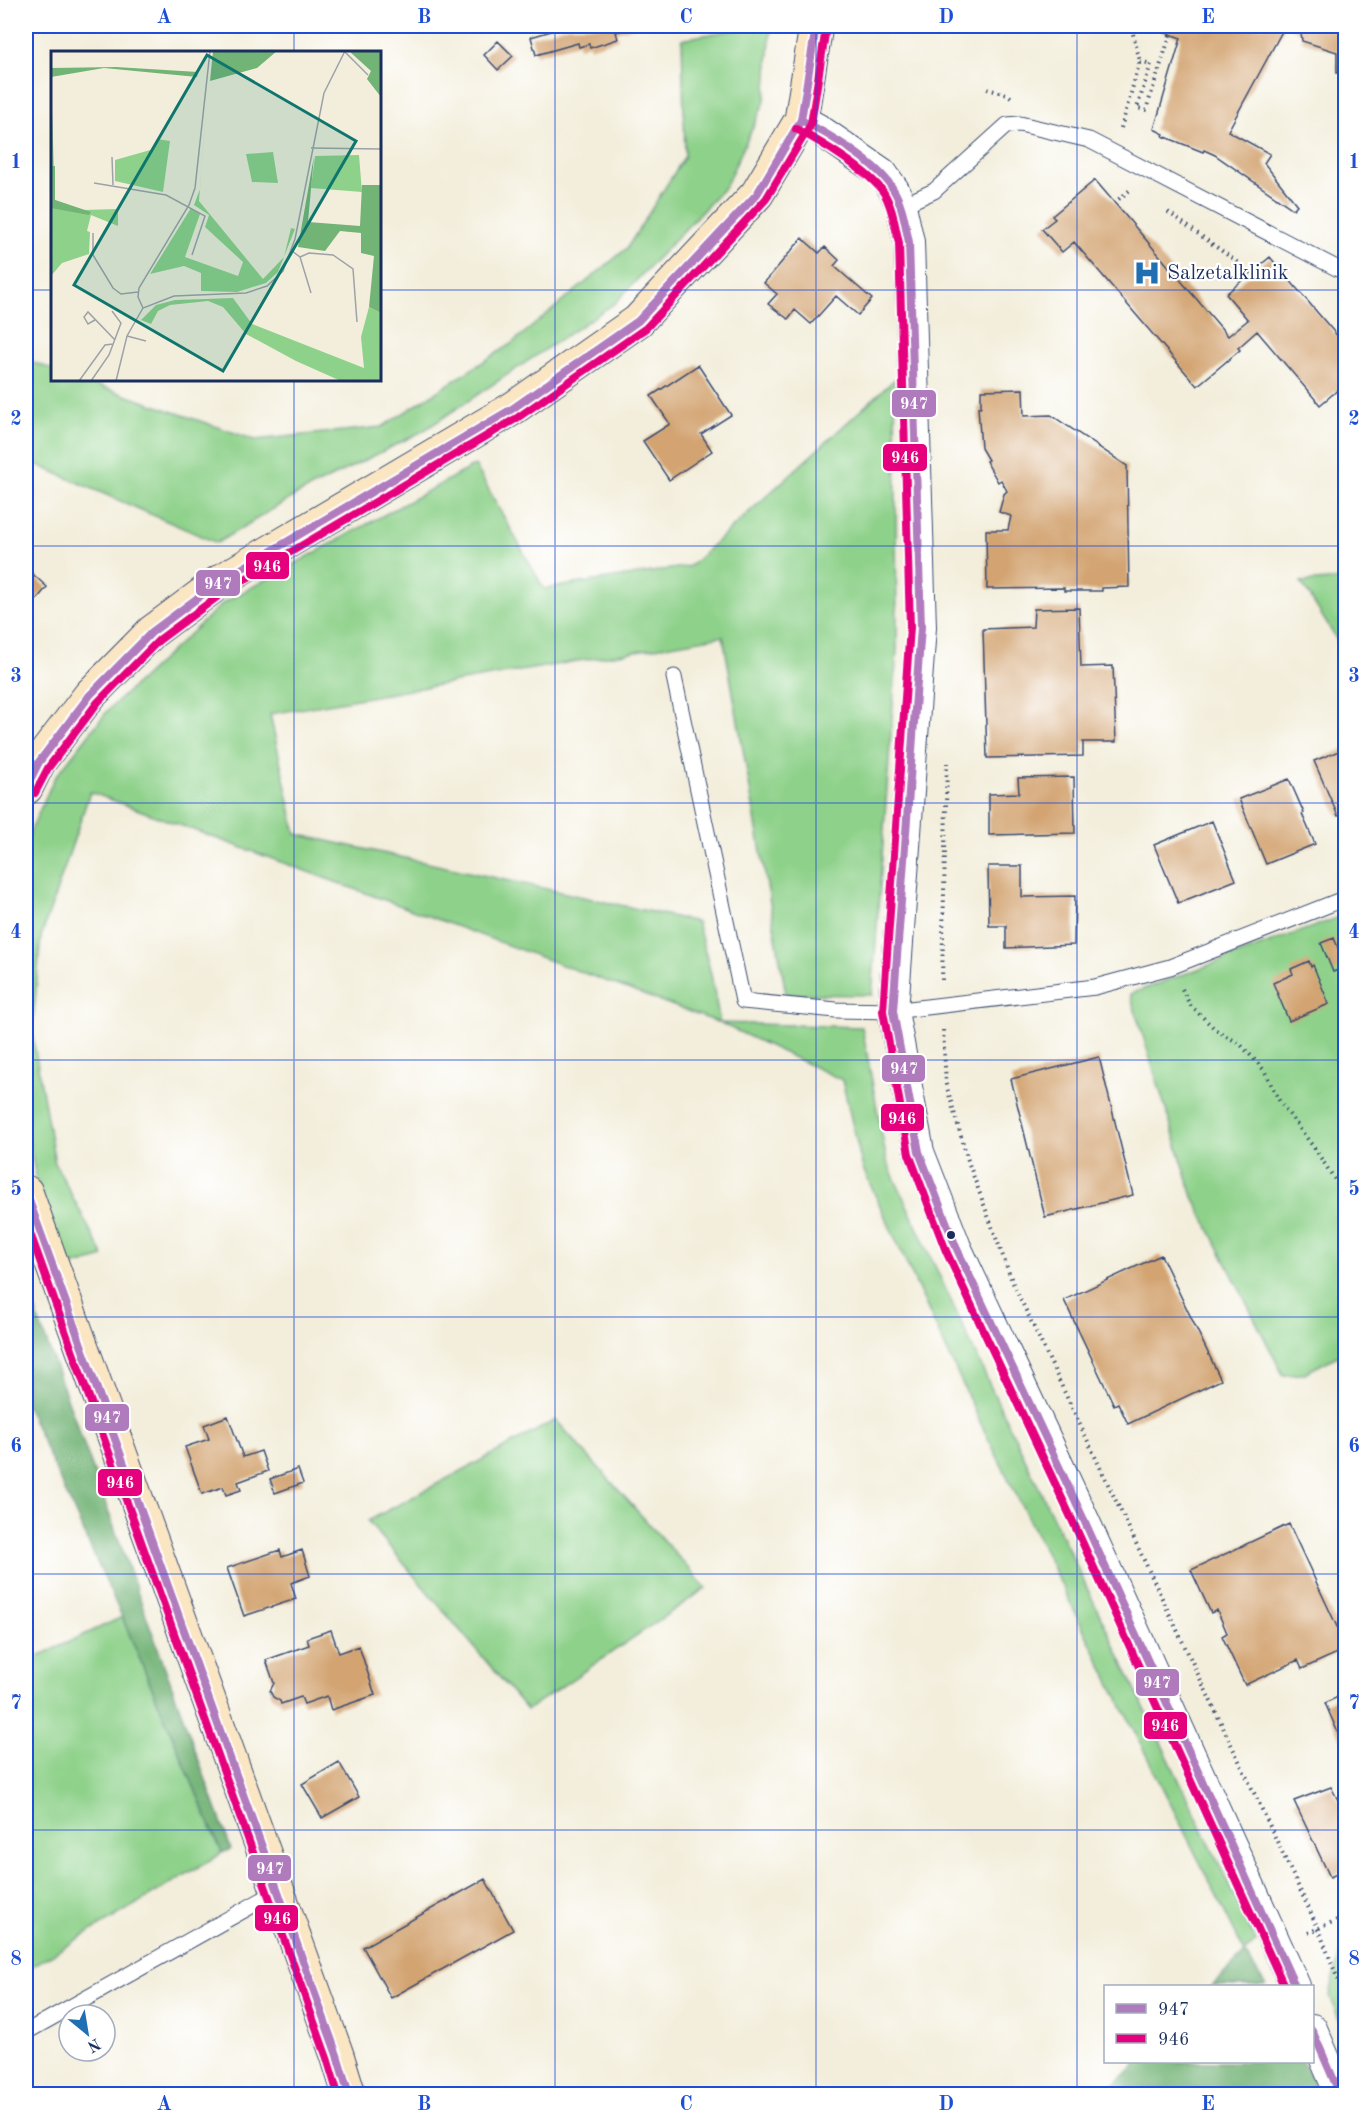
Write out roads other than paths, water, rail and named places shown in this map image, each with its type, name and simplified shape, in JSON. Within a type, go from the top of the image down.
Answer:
[{"type":"main road","points":[[26,788],[39,762],[90,695],[162,625],[219,582],[512,409],[638,321],[758,194],[801,120],[816,26]]},
{"type":"main road","points":[[26,1192],[337,2055],[348,2094]]},
{"type":"street","points":[[801,120],[882,173],[894,190],[901,206],[909,242],[921,627],[893,1011],[919,1152],[956,1247],[1084,1520],[1295,1985]]},
{"type":"street","points":[[1314,2034],[1340,2094]]},
{"type":"lane","points":[[901,206],[934,191],[1007,125],[1020,124],[1075,135],[1114,152],[1346,273]]},
{"type":"lane","points":[[674,677],[743,1001],[836,1010],[893,1011],[1095,987],[1170,968],[1346,898]]},
{"type":"lane","points":[[26,2032],[278,1890]]},
{"type":"place","name":"Salzetalklinik","points":[[1147,273]]}]
